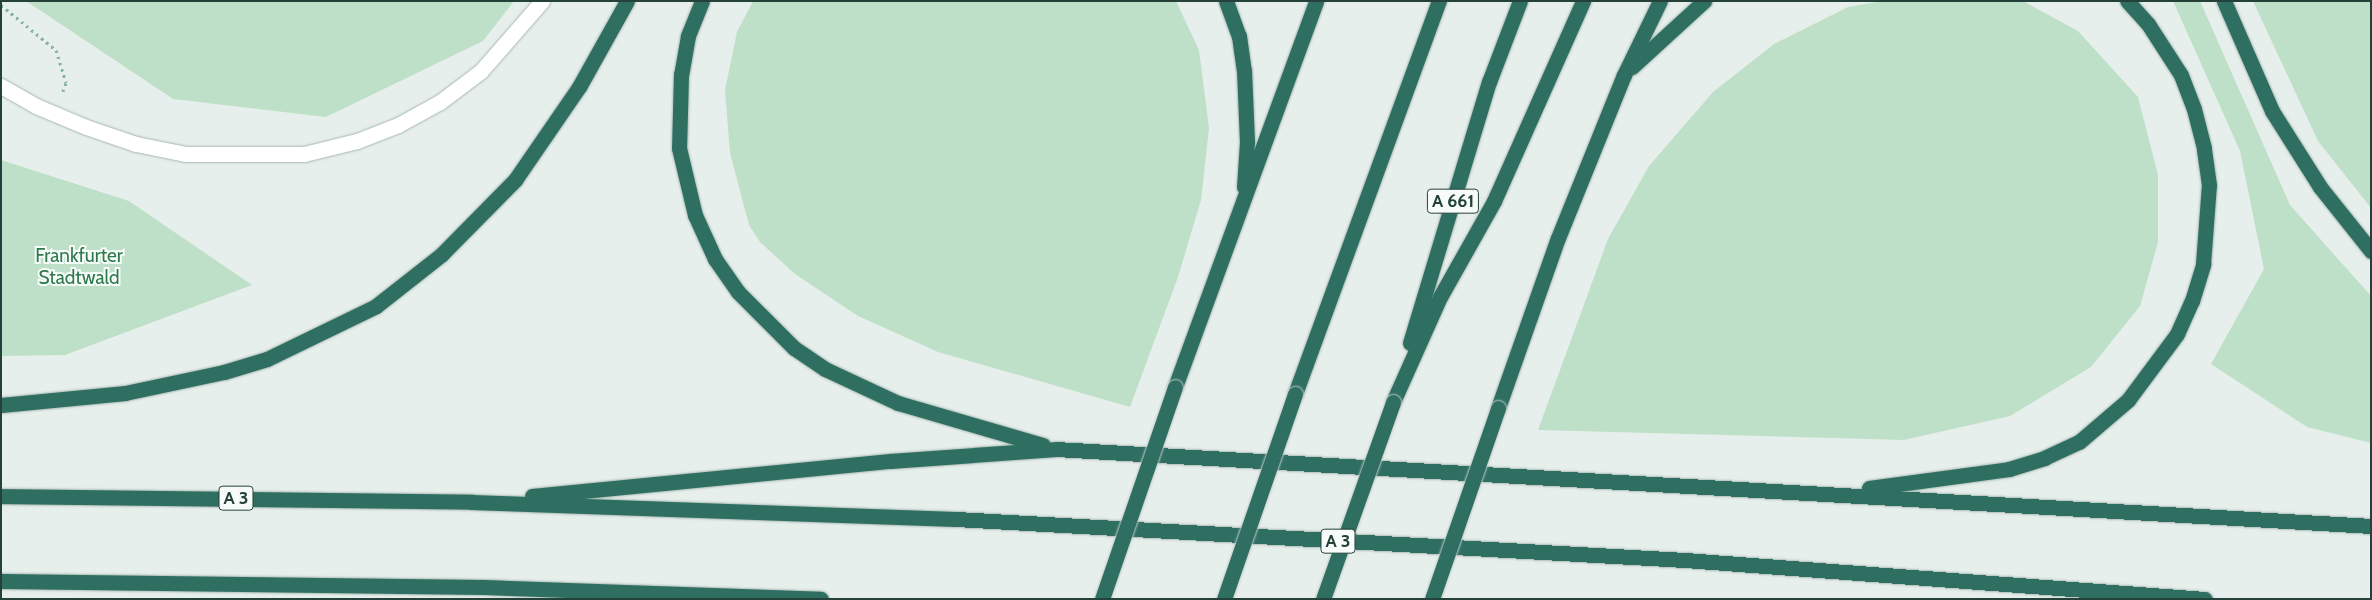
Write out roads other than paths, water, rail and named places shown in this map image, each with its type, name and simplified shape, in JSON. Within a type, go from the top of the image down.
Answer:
[{"type":"highway","points":[[1,405],[125,394],[224,372],[268,358],[376,306],[442,254],[515,180],[579,87],[627,1]]},
{"type":"highway","points":[[702,1],[688,36],[681,74],[679,148],[695,215],[716,259],[738,292],[794,348],[825,369],[927,413],[1056,449]]},
{"type":"highway","points":[[1226,1],[1239,36],[1246,88],[1247,142],[1242,211]]},
{"type":"highway","points":[[1102,599],[1175,387],[1242,211],[1316,1]]},
{"type":"highway","points":[[1224,599],[1295,394],[1439,1]]},
{"type":"highway","name":"A 661","points":[[1323,599],[1393,402],[1489,82],[1520,1]]},
{"type":"highway","points":[[1393,402],[1440,297],[1494,201],[1583,1]]},
{"type":"highway","points":[[1432,599],[1558,238],[1624,75],[1660,1]]},
{"type":"highway","points":[[1624,75],[1704,1]]},
{"type":"highway","points":[[1823,493],[1928,482],[2008,469],[2044,458],[2079,442],[2104,423],[2128,400],[2177,334],[2192,301],[2203,264],[2209,185],[2204,148],[2194,108],[2180,75],[2160,39],[2127,1]]},
{"type":"highway","points":[[2224,1],[2272,111],[2320,187],[2371,251]]},
{"type":"highway","points":[[471,502],[899,460],[1056,449],[2371,526]]},
{"type":"highway","name":"A 3","points":[[1,496],[471,502],[956,519],[1695,561],[2205,599]]},
{"type":"highway","points":[[1,582],[484,587],[822,599]]},
{"type":"lane","points":[[1,86],[55,114],[136,144],[185,154],[304,154],[374,135],[440,102],[481,71],[542,1]]},
{"type":"park label","name":"Frankfurter Stadtwald","points":[[79,267]]}]
